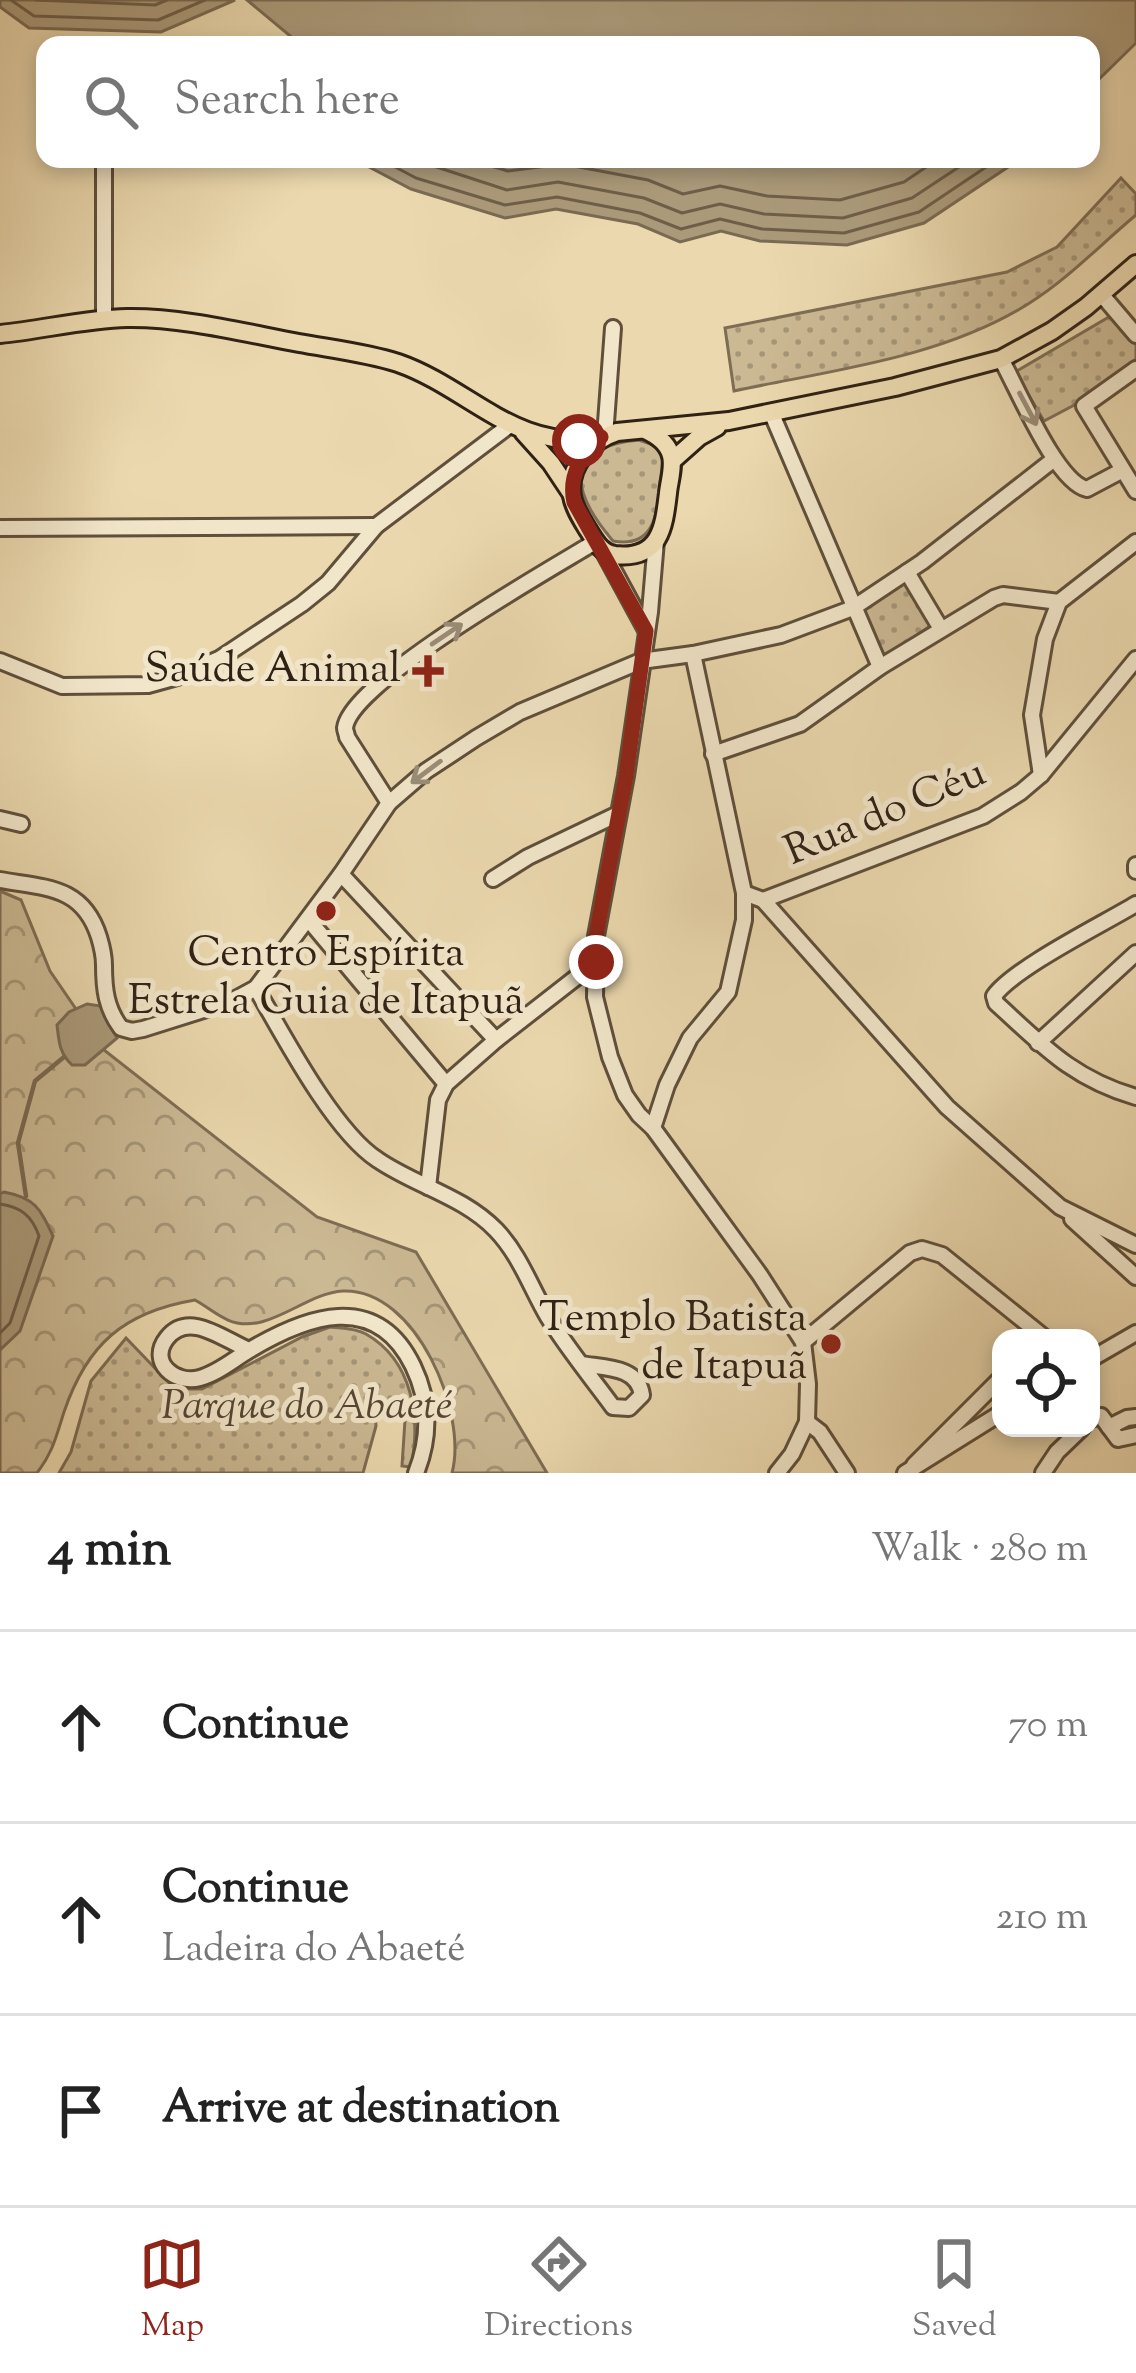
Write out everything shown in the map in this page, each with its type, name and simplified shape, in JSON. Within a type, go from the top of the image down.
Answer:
[{"type":"main road","points":[[0,334],[104,319],[157,319],[377,358],[415,371],[517,428],[556,440],[579,441],[617,432],[729,421],[896,387],[1001,359],[1052,331],[1136,264]]},
{"type":"main road","points":[[672,460],[699,436],[729,421]]},
{"type":"main road","points":[[517,428],[551,463],[598,545],[616,555],[630,554],[656,541],[663,530],[672,460],[661,440],[645,430]]},
{"type":"main road","points":[[572,494],[579,463],[603,436]]},
{"type":"street","points":[[104,168],[104,319]]},
{"type":"street","points":[[1102,295],[1136,335]]},
{"type":"street","points":[[603,436],[613,328]]},
{"type":"street","points":[[1001,359],[1053,460],[1081,489],[1121,471]]},
{"type":"street","points":[[1136,369],[1084,406],[1136,491]]},
{"type":"street","points":[[771,412],[880,667]]},
{"type":"street","points":[[0,662],[62,686],[148,685],[219,658],[328,583],[376,526],[517,428]]},
{"type":"street","points":[[0,880],[49,888],[83,904],[94,921],[104,955],[108,1006],[122,1028],[142,1029],[232,1001],[256,988],[389,802],[426,771],[520,712],[641,661],[782,635],[853,608],[1053,460]]},
{"type":"street","points":[[0,528],[376,526]]},
{"type":"street","points":[[656,541],[626,776],[596,936],[595,998],[625,1095],[780,1304],[802,1342],[807,1422],[777,1473]]},
{"type":"street","points":[[713,754],[800,724],[880,667],[1003,596],[1059,602],[1136,542]]},
{"type":"street","points":[[389,802],[345,728],[356,707],[394,671],[456,628],[598,545],[646,631]]},
{"type":"street","points":[[907,572],[941,629]]},
{"type":"street","name":"Rua do Céu","points":[[764,900],[983,816],[1041,775],[1032,715],[1045,639],[1059,602]]},
{"type":"street","points":[[653,1128],[684,1048],[728,992],[744,920],[744,892],[693,654]]},
{"type":"street","points":[[1041,775],[1136,659]]},
{"type":"street","points":[[493,879],[540,850],[618,814]]},
{"type":"street","points":[[0,819],[22,824]]},
{"type":"street","points":[[341,874],[496,1040]]},
{"type":"street","points":[[744,892],[764,900],[933,1093],[1136,1277]]},
{"type":"street","points":[[1136,904],[1036,963],[994,996],[996,1003],[1073,1071],[1136,1097]]},
{"type":"street","points":[[308,919],[446,1084]]},
{"type":"street","points":[[1038,1042],[1136,953]]},
{"type":"street","points":[[428,1187],[438,1100],[446,1084],[596,962]]},
{"type":"street","points":[[256,988],[356,1143],[377,1160],[465,1204],[499,1233],[580,1364]]},
{"type":"street","points":[[1060,1207],[1136,1245]]},
{"type":"street","points":[[802,1342],[910,1253],[922,1249],[941,1255],[1032,1329]]},
{"type":"street","points":[[249,1350],[197,1325],[182,1326],[162,1346],[160,1361],[184,1381],[204,1377],[249,1350],[328,1316],[351,1315],[371,1321],[390,1335],[413,1366],[425,1404],[425,1450],[416,1473]]},
{"type":"street","points":[[1100,1354],[1136,1334]]},
{"type":"street","points":[[910,1469],[992,1387]]},
{"type":"street","points":[[1100,1421],[1136,1417]]},
{"type":"street","points":[[910,1469],[992,1419]]},
{"type":"street","points":[[1100,1421],[1118,1439],[1136,1436]]},
{"type":"street","points":[[807,1422],[820,1432],[847,1473]]},
{"type":"street","points":[[1043,1473],[1073,1437]]},
{"type":"green space","points":[[1121,178],[1136,194],[1136,215],[1028,304],[923,350],[734,391],[725,328],[1007,272],[1057,247]]},
{"type":"green space","points":[[1117,315],[1136,339],[1136,359],[1080,402],[1044,421],[1015,372]]},
{"type":"green space","points":[[639,440],[662,455],[654,519],[637,540],[613,541],[589,506],[581,475],[585,462],[596,452]]},
{"type":"green space","points":[[906,583],[933,624],[881,660],[859,610]]},
{"type":"green space","points":[[0,891],[21,900],[50,971],[104,1050],[317,1217],[416,1252],[547,1473],[452,1473],[452,1419],[431,1358],[393,1310],[369,1295],[343,1291],[257,1323],[228,1320],[195,1300],[128,1323],[84,1368],[37,1473],[0,1473]]},
{"type":"green space","name":"Parque do Abaeté","points":[[330,1327],[366,1334],[382,1345],[404,1375],[414,1411],[411,1467],[402,1466],[406,1405],[375,1410],[376,1426],[363,1473],[59,1473],[71,1452],[91,1381],[126,1338],[175,1389],[202,1389]]},
{"type":"water","points":[[0,0],[235,0],[161,32],[29,28],[0,7]]},
{"type":"water","points":[[247,0],[1136,0],[1136,43],[1100,78],[1100,36],[290,36]]},
{"type":"water","points":[[371,168],[1006,168],[924,223],[847,245],[760,241],[721,231],[680,242],[638,224],[556,209],[505,218],[411,189]]},
{"type":"water","points":[[87,1004],[101,1006],[117,1038],[85,1065],[72,1065],[62,1051],[57,1025],[69,1012]]},
{"type":"water","points":[[0,1194],[35,1206],[53,1236],[20,1331],[0,1350]]},
{"type":"waterway","points":[[26,1196],[18,1143],[35,1081],[64,1057]]},
{"type":"place","name":"Saúde Animal","points":[[428,671]]},
{"type":"place","name":"Centro Espírita Estrela Guia de Itapuã","points":[[326,911]]},
{"type":"place","name":"Templo Batista de Itapuã","points":[[831,1344]]},
{"type":"route","points":[[579,441],[601,437],[579,463],[574,502],[646,631],[626,776],[596,936],[596,962]]}]
